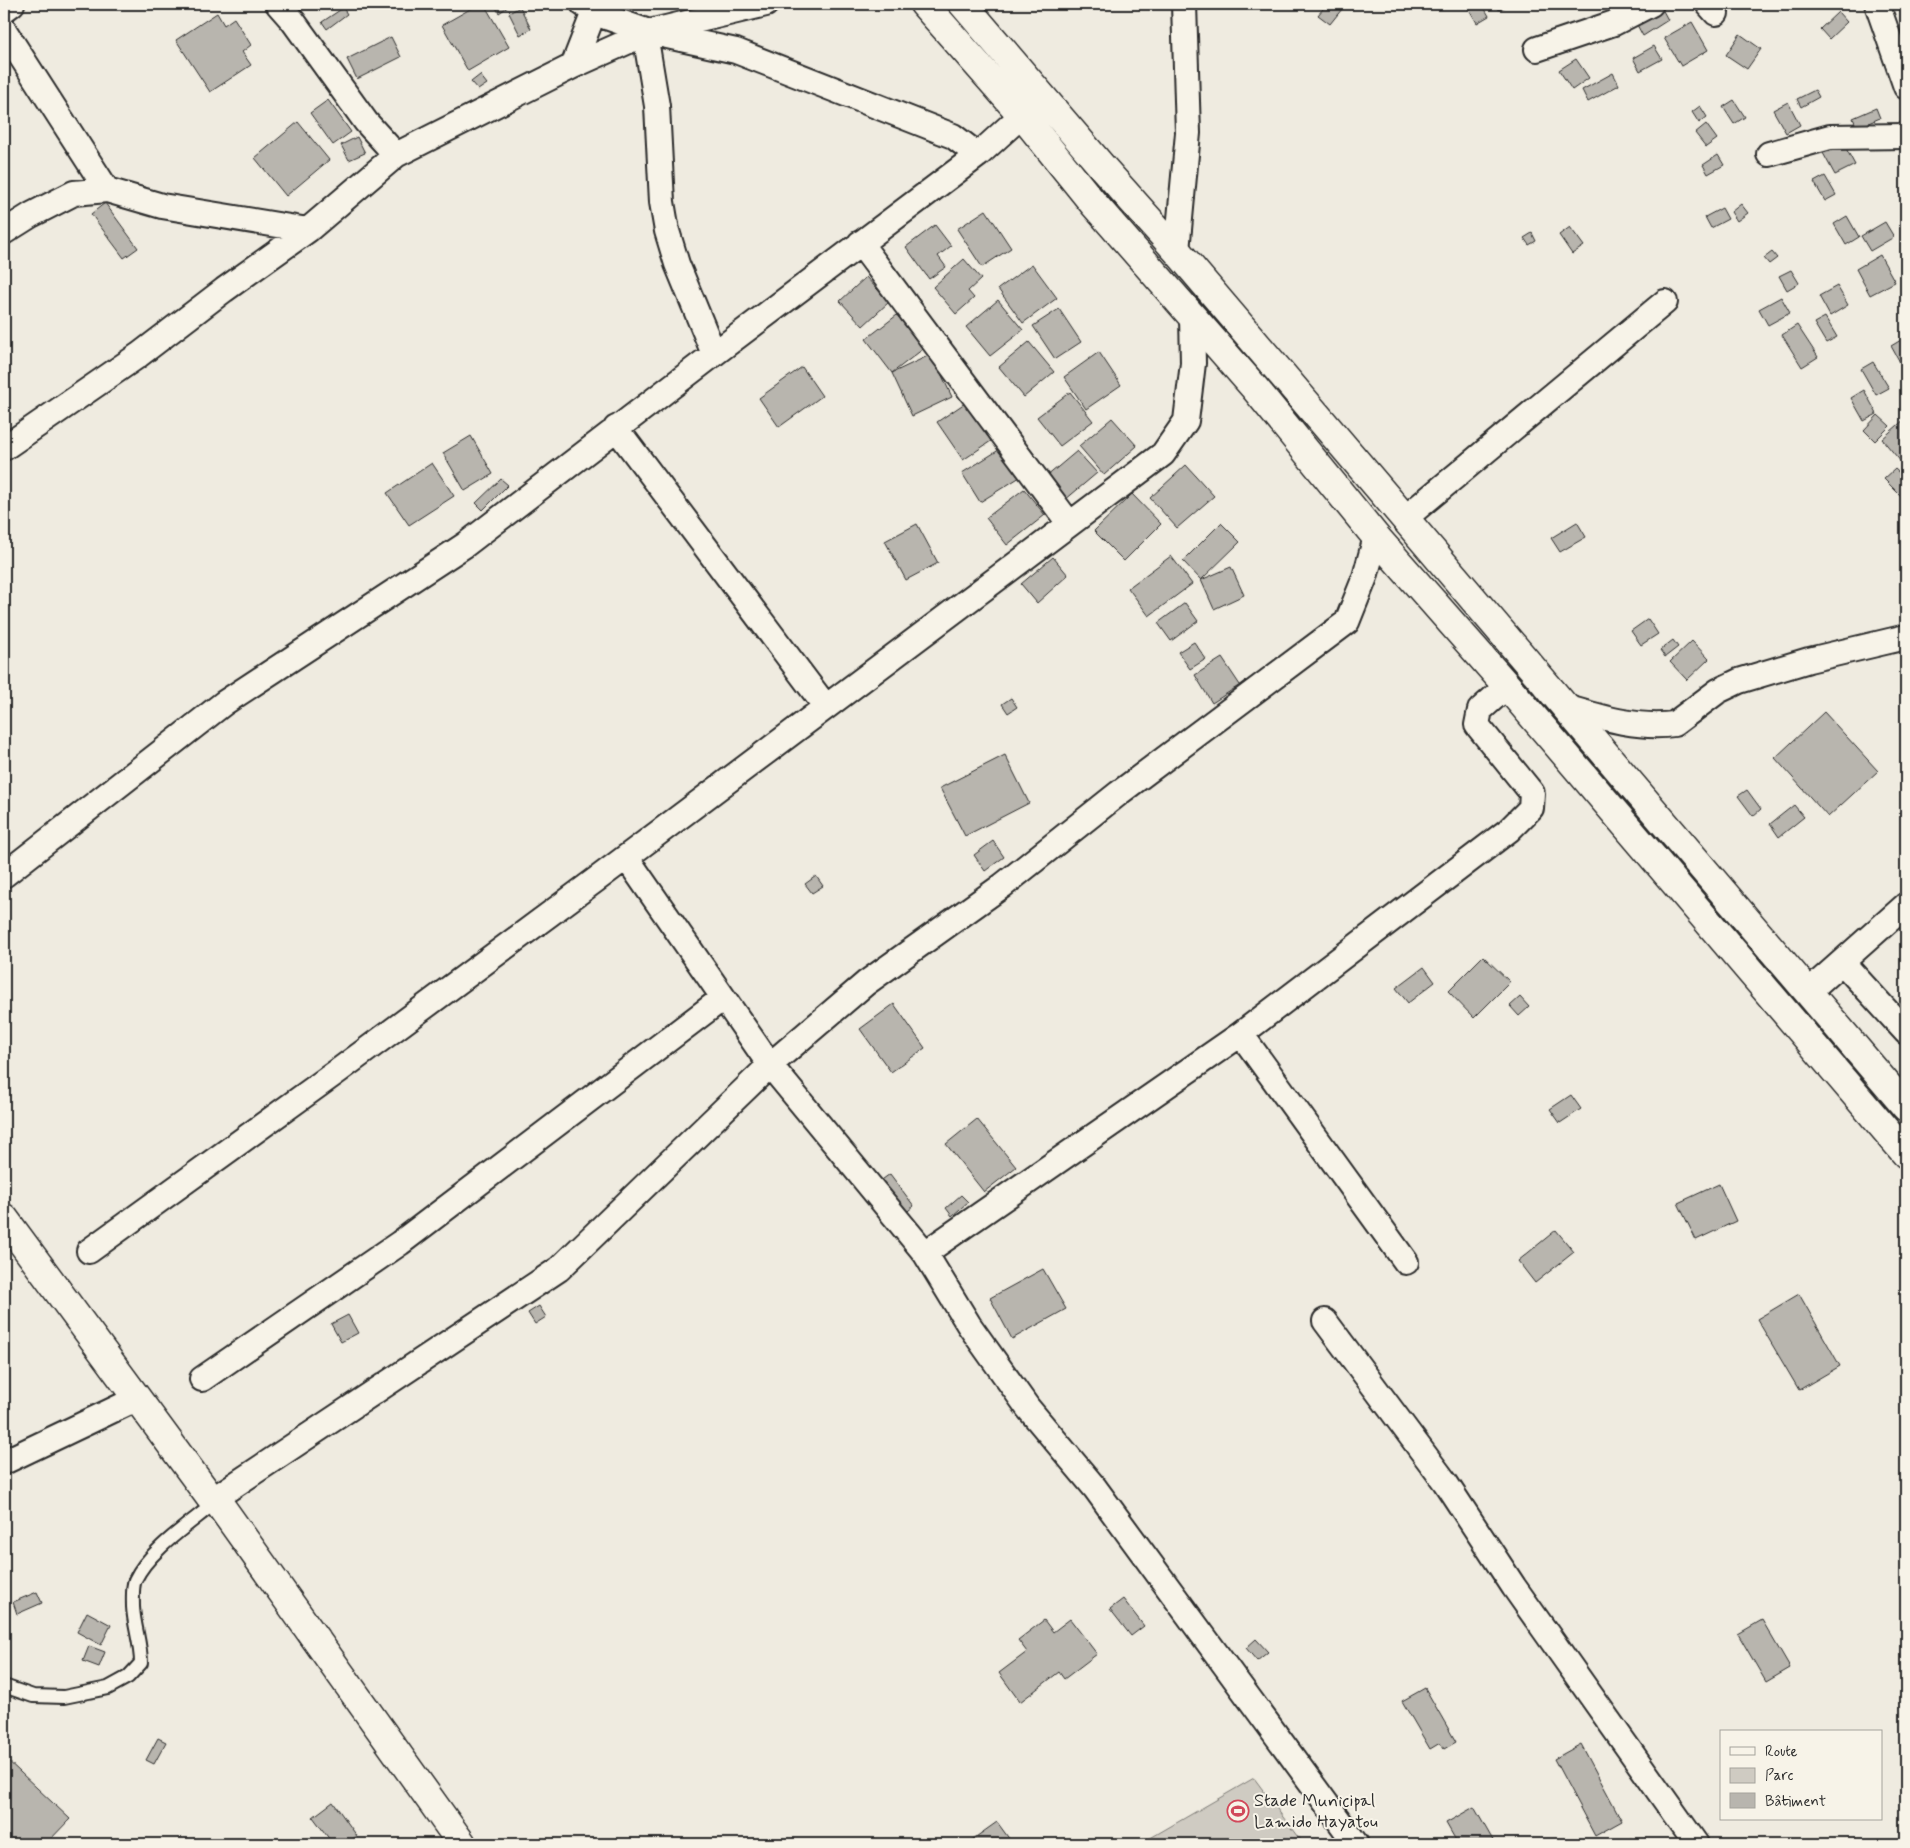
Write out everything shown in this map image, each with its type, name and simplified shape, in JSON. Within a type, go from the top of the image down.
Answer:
[{"type":"main road","points":[[924,4],[1022,115],[1093,203],[1253,386],[1376,537],[1507,686],[1906,1154]]},
{"type":"main road","points":[[973,8],[1104,169],[1177,251],[1906,1107]]},
{"type":"main road","points":[[4,1218],[136,1399],[214,1500],[462,1844]]},
{"type":"street","points":[[4,10],[12,4]]},
{"type":"street","points":[[278,4],[293,21],[366,122],[396,155]]},
{"type":"street","points":[[4,448],[139,355],[224,290],[308,230],[396,155],[573,66],[647,33],[766,4]]},
{"type":"street","points":[[1177,251],[1188,133],[1184,4]]},
{"type":"street","points":[[1537,49],[1614,23],[1651,4]]},
{"type":"street","points":[[1877,4],[1906,87]]},
{"type":"street","points":[[573,66],[593,6],[647,33],[736,51],[953,136],[978,155]]},
{"type":"street","points":[[4,30],[101,180],[162,206],[308,230]]},
{"type":"street","points":[[647,33],[657,106],[662,202],[667,231],[677,264],[714,354]]},
{"type":"street","points":[[4,875],[224,703],[465,545],[616,428],[978,155],[1022,115]]},
{"type":"street","points":[[1769,154],[1830,137],[1906,136]]},
{"type":"street","points":[[4,232],[31,215],[101,180]]},
{"type":"street","points":[[860,244],[1069,523]]},
{"type":"street","points":[[1404,519],[1665,302]]},
{"type":"street","points":[[89,1251],[338,1071],[1163,454],[1186,421],[1192,363],[1192,317]]},
{"type":"street","points":[[616,428],[826,707]]},
{"type":"street","points":[[214,1500],[559,1269],[770,1064],[866,983],[1002,886],[1119,793],[1347,622],[1365,577],[1376,537]]},
{"type":"street","points":[[1565,707],[1616,722],[1674,724],[1718,691],[1739,682],[1809,660],[1906,637]]},
{"type":"street","points":[[925,1252],[1241,1034],[1509,830],[1531,808],[1532,793],[1477,725],[1480,710],[1507,686]]},
{"type":"street","points":[[626,857],[770,1064],[925,1252],[970,1325],[1028,1408],[1095,1488],[1356,1844]]},
{"type":"street","points":[[1808,992],[1906,906]]},
{"type":"street","points":[[1842,962],[1906,1032]]},
{"type":"street","points":[[202,1380],[400,1243],[723,998]]},
{"type":"street","points":[[1241,1034],[1406,1262]]},
{"type":"street","points":[[1325,1321],[1445,1482],[1514,1587],[1696,1844]]},
{"type":"street","points":[[4,1462],[136,1399]]},
{"type":"lane","points":[[4,1686],[32,1696],[64,1697],[108,1688],[128,1677],[141,1663],[141,1650],[133,1608],[134,1582],[150,1557],[214,1500]]},
{"type":"green space","name":"Stade Municipal Lamido Hayatou","points":[[1254,1778],[1303,1844],[1140,1844]]},
{"type":"building","points":[[479,4],[484,4],[509,47],[468,71],[442,25]]},
{"type":"building","points":[[494,4],[512,4],[499,13]]},
{"type":"building","points":[[1327,4],[1346,4],[1330,24],[1318,15]]},
{"type":"building","points":[[1466,4],[1482,4],[1489,16],[1477,23]]},
{"type":"building","points":[[1496,4],[1509,4],[1499,10]]},
{"type":"building","points":[[1610,4],[1641,4],[1617,18]]},
{"type":"building","points":[[520,7],[531,29],[520,35],[509,13]]},
{"type":"building","points":[[1661,7],[1668,20],[1643,36],[1636,23]]},
{"type":"building","points":[[343,8],[347,14],[327,29],[322,22]]},
{"type":"building","points":[[1838,12],[1847,22],[1829,39],[1820,29]]},
{"type":"building","points":[[217,13],[224,25],[234,18],[251,45],[242,52],[251,65],[210,92],[176,40]]},
{"type":"building","points":[[1692,22],[1708,50],[1681,66],[1664,38]]},
{"type":"building","points":[[1740,34],[1761,49],[1747,69],[1726,55]]},
{"type":"building","points":[[391,37],[401,57],[357,79],[347,59]]},
{"type":"building","points":[[1654,46],[1662,59],[1640,71],[1633,58]]},
{"type":"building","points":[[1576,59],[1589,78],[1572,90],[1559,70]]},
{"type":"building","points":[[1613,73],[1619,85],[1588,102],[1582,90]]},
{"type":"building","points":[[480,75],[487,84],[478,90],[471,82]]},
{"type":"building","points":[[1815,90],[1819,97],[1801,107],[1797,99]]},
{"type":"building","points":[[328,100],[351,132],[333,145],[310,113]]},
{"type":"building","points":[[1734,100],[1745,117],[1734,124],[1723,107]]},
{"type":"building","points":[[1788,102],[1800,125],[1786,133],[1773,110]]},
{"type":"building","points":[[1700,106],[1707,117],[1699,123],[1692,112]]},
{"type":"building","points":[[1876,108],[1880,118],[1857,128],[1853,118]]},
{"type":"building","points":[[298,122],[329,160],[286,196],[255,158]]},
{"type":"building","points":[[1706,124],[1717,139],[1706,147],[1695,133]]},
{"type":"building","points":[[357,137],[365,153],[349,160],[341,145]]},
{"type":"building","points":[[1843,143],[1855,165],[1835,175],[1823,153]]},
{"type":"building","points":[[1718,155],[1724,165],[1708,174],[1703,165]]},
{"type":"building","points":[[1825,176],[1836,195],[1825,201],[1814,182]]},
{"type":"building","points":[[105,203],[138,248],[124,258],[91,214]]},
{"type":"building","points":[[1741,204],[1748,213],[1737,221],[1731,212]]},
{"type":"building","points":[[1722,208],[1728,219],[1711,228],[1705,217]]},
{"type":"building","points":[[986,210],[1011,248],[982,267],[957,229]]},
{"type":"building","points":[[1847,216],[1859,237],[1846,245],[1834,224]]},
{"type":"building","points":[[1885,222],[1894,237],[1870,251],[1861,236]]},
{"type":"building","points":[[935,225],[951,246],[938,256],[946,267],[929,279],[906,247]]},
{"type":"building","points":[[1570,227],[1584,246],[1572,254],[1559,235]]},
{"type":"building","points":[[1532,233],[1536,241],[1529,245],[1524,238]]},
{"type":"building","points":[[1772,252],[1777,258],[1769,264],[1764,258]]},
{"type":"building","points":[[1880,255],[1895,282],[1870,295],[1856,269]]},
{"type":"building","points":[[964,259],[981,279],[968,291],[974,298],[956,314],[933,287]]},
{"type":"building","points":[[1032,264],[1057,298],[1023,323],[998,289]]},
{"type":"building","points":[[1791,270],[1799,283],[1787,290],[1779,276]]},
{"type":"building","points":[[866,277],[889,302],[863,326],[840,301]]},
{"type":"building","points":[[1837,286],[1848,305],[1830,316],[1819,296]]},
{"type":"building","points":[[1781,297],[1790,313],[1768,325],[1759,309]]},
{"type":"building","points":[[998,300],[1023,330],[990,356],[966,327]]},
{"type":"building","points":[[1059,309],[1081,342],[1055,359],[1033,326]]},
{"type":"building","points":[[897,315],[923,349],[892,373],[866,339]]},
{"type":"building","points":[[1825,317],[1837,337],[1826,343],[1814,323]]},
{"type":"building","points":[[1797,325],[1818,357],[1802,367],[1782,335]]},
{"type":"building","points":[[1906,337],[1906,373],[1891,346]]},
{"type":"building","points":[[1029,342],[1054,372],[1024,397],[999,367]]},
{"type":"building","points":[[1099,352],[1121,385],[1086,409],[1064,377]]},
{"type":"building","points":[[932,354],[952,397],[912,416],[892,373]]},
{"type":"building","points":[[1873,362],[1889,388],[1876,395],[1861,369]]},
{"type":"building","points":[[802,367],[822,396],[779,427],[759,398]]},
{"type":"building","points":[[1864,390],[1877,414],[1864,421],[1851,398]]},
{"type":"building","points":[[1070,392],[1093,421],[1060,446],[1037,417]]},
{"type":"building","points":[[965,403],[991,441],[963,460],[937,422]]},
{"type":"building","points":[[1878,415],[1890,426],[1875,441],[1864,430]]},
{"type":"building","points":[[1112,418],[1137,446],[1104,475],[1079,446]]},
{"type":"building","points":[[1906,418],[1906,459],[1902,463],[1882,439]]},
{"type":"building","points":[[471,436],[493,474],[465,491],[443,453]]},
{"type":"building","points":[[1002,448],[1020,477],[980,502],[962,473]]},
{"type":"building","points":[[1077,451],[1097,473],[1065,500],[1046,477]]},
{"type":"building","points":[[432,463],[454,496],[409,525],[387,493]]},
{"type":"building","points":[[1186,465],[1214,496],[1177,528],[1150,498]]},
{"type":"building","points":[[1895,469],[1906,479],[1906,501],[1884,479]]},
{"type":"building","points":[[501,479],[508,485],[483,510],[476,503]]},
{"type":"building","points":[[1024,489],[1045,515],[1007,545],[986,518]]},
{"type":"building","points":[[1132,494],[1161,524],[1124,561],[1094,531]]},
{"type":"building","points":[[1577,522],[1586,537],[1560,552],[1551,538]]},
{"type":"building","points":[[1221,523],[1240,542],[1201,580],[1183,561]]},
{"type":"building","points":[[917,524],[938,563],[906,580],[885,541]]},
{"type":"building","points":[[1171,556],[1192,584],[1149,616],[1128,588]]},
{"type":"building","points":[[1053,557],[1068,575],[1037,603],[1021,584]]},
{"type":"building","points":[[1231,567],[1244,595],[1214,609],[1201,580]]},
{"type":"building","points":[[1185,603],[1198,621],[1171,641],[1158,623]]},
{"type":"building","points":[[1648,619],[1658,634],[1641,645],[1631,631]]},
{"type":"building","points":[[1673,640],[1678,647],[1665,657],[1660,650]]},
{"type":"building","points":[[1692,641],[1709,659],[1687,680],[1670,662]]},
{"type":"building","points":[[1194,642],[1206,659],[1190,669],[1178,652]]},
{"type":"building","points":[[1222,658],[1240,685],[1212,703],[1195,675]]},
{"type":"building","points":[[1011,698],[1017,707],[1008,713],[1002,704]]},
{"type":"building","points":[[1824,712],[1878,771],[1828,817],[1775,758]]},
{"type":"building","points":[[1005,755],[1029,803],[965,836],[940,788]]},
{"type":"building","points":[[1747,790],[1761,809],[1753,816],[1738,796]]},
{"type":"building","points":[[1794,805],[1804,817],[1779,837],[1770,824]]},
{"type":"building","points":[[993,841],[1004,857],[985,871],[974,855]]},
{"type":"building","points":[[816,876],[823,886],[812,893],[805,884]]},
{"type":"building","points":[[1483,956],[1510,982],[1474,1018],[1448,991]]},
{"type":"building","points":[[1424,967],[1435,982],[1408,1003],[1396,988]]},
{"type":"building","points":[[1520,997],[1529,1007],[1519,1016],[1510,1006]]},
{"type":"building","points":[[894,1004],[925,1048],[891,1072],[860,1029]]},
{"type":"building","points":[[1571,1095],[1581,1109],[1560,1123],[1550,1109]]},
{"type":"building","points":[[977,1119],[1016,1167],[984,1192],[946,1144]]},
{"type":"building","points":[[890,1174],[914,1206],[903,1215],[879,1182]]},
{"type":"building","points":[[1719,1184],[1736,1221],[1696,1240],[1678,1203]]},
{"type":"building","points":[[961,1195],[968,1202],[952,1216],[946,1208]]},
{"type":"building","points":[[1556,1230],[1574,1252],[1535,1283],[1518,1261]]},
{"type":"building","points":[[1043,1269],[1066,1309],[1012,1339],[990,1298]]},
{"type":"building","points":[[1799,1294],[1840,1366],[1799,1390],[1757,1319]]},
{"type":"building","points":[[539,1306],[546,1317],[535,1324],[528,1313]]},
{"type":"building","points":[[348,1315],[358,1333],[341,1342],[331,1324]]},
{"type":"building","points":[[37,1592],[42,1603],[17,1614],[13,1602]]},
{"type":"building","points":[[1123,1599],[1144,1626],[1131,1636],[1110,1609]]},
{"type":"building","points":[[87,1612],[111,1625],[101,1645],[77,1632]]},
{"type":"building","points":[[1070,1619],[1097,1654],[1064,1679],[1059,1672],[1020,1702],[999,1673],[1027,1652],[1018,1640],[1044,1620],[1053,1632]]},
{"type":"building","points":[[1762,1620],[1790,1668],[1766,1682],[1738,1634]]},
{"type":"building","points":[[1256,1639],[1268,1652],[1257,1661],[1246,1648]]},
{"type":"building","points":[[89,1646],[105,1652],[99,1667],[83,1661]]},
{"type":"building","points":[[1425,1688],[1456,1742],[1444,1749],[1440,1743],[1430,1749],[1402,1701]]},
{"type":"building","points":[[158,1738],[166,1742],[154,1764],[146,1760]]},
{"type":"building","points":[[1581,1744],[1622,1821],[1595,1836],[1554,1759]]},
{"type":"building","points":[[4,1757],[70,1819],[46,1844],[4,1844]]},
{"type":"building","points":[[333,1802],[357,1836],[345,1844],[333,1844],[313,1817]]},
{"type":"building","points":[[1474,1807],[1495,1844],[1458,1844],[1446,1823]]},
{"type":"building","points":[[997,1822],[1013,1844],[966,1844]]},
{"type":"building","points":[[1632,1838],[1635,1844],[1620,1844]]},
{"type":"place","name":"Stade Municipal Lamido Hayatou","points":[[1238,1811]]}]
